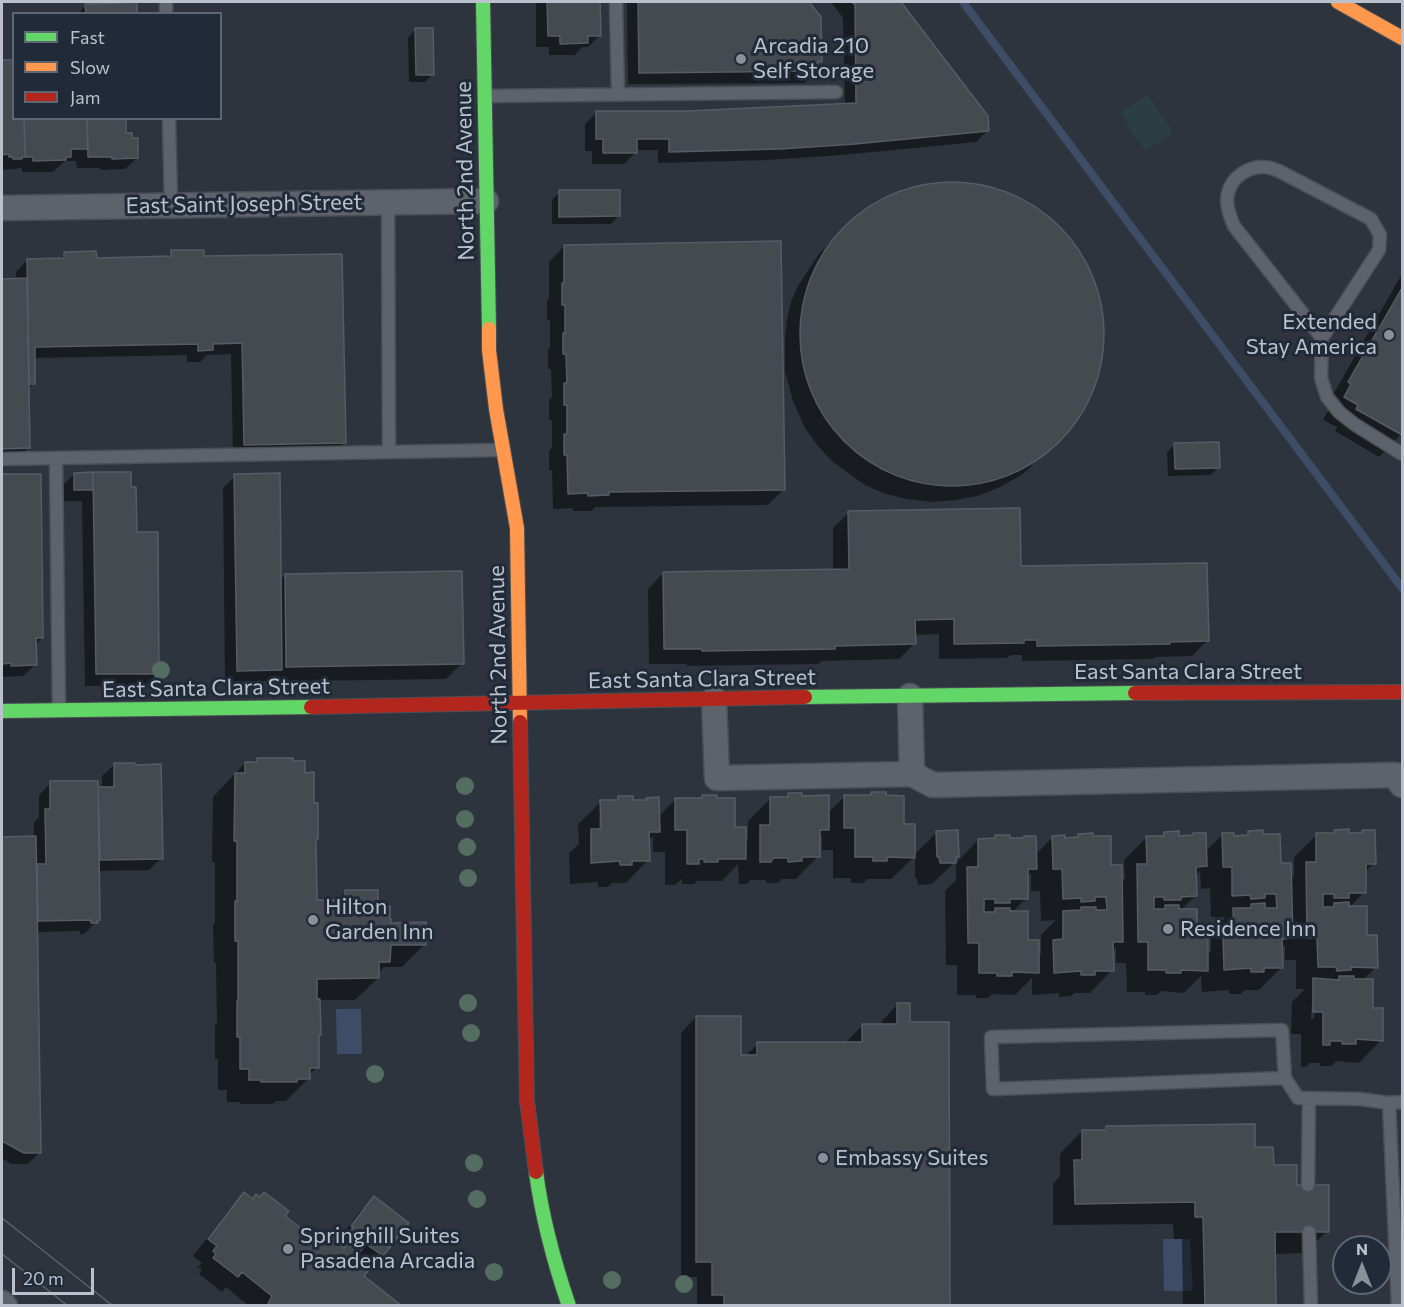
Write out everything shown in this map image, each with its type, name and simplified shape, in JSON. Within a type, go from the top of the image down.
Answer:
[{"type":"main road","name":"North 2nd Avenue","points":[[483,2],[489,350],[496,409],[517,528],[527,1101],[533,1156],[544,1220],[569,1305]]},
{"type":"main road","points":[[1338,2],[1402,38]]},
{"type":"main road","name":"East Santa Clara Street","points":[[2,711],[910,696],[1402,692]]},
{"type":"street","name":"East Saint Joseph Street","points":[[2,208],[486,201]]},
{"type":"street","points":[[910,696],[912,774]]},
{"type":"street","points":[[714,699],[717,778],[912,774],[933,785],[1395,775],[1402,785]]},
{"type":"lane","points":[[616,2],[618,94]]},
{"type":"lane","points":[[484,96],[836,92]]},
{"type":"lane","points":[[169,120],[171,206]]},
{"type":"lane","points":[[1322,338],[1234,226],[1228,209],[1228,194],[1235,179],[1247,171],[1264,167],[1279,171],[1371,219],[1380,235],[1379,250],[1322,338],[1321,378],[1327,397],[1339,412],[1402,454]]},
{"type":"lane","points":[[388,202],[389,452]]},
{"type":"lane","points":[[2,459],[503,450]]},
{"type":"lane","points":[[56,458],[60,711]]},
{"type":"lane","points":[[1286,1078],[993,1089],[991,1037],[1282,1030],[1286,1078],[1298,1098],[1402,1102]]},
{"type":"lane","points":[[1308,1185],[1309,1098]]},
{"type":"lane","points":[[1389,1103],[1398,1305]]},
{"type":"lane","points":[[1309,1232],[1311,1305]]},
{"type":"green space","points":[[1148,95],[1173,133],[1145,151],[1120,113]]},
{"type":"water","points":[[336,1009],[361,1009],[362,1054],[337,1054]]},
{"type":"water","points":[[1163,1239],[1190,1239],[1193,1291],[1164,1291]]},
{"type":"building","points":[[137,2],[137,12],[86,12],[85,4]]},
{"type":"building","points":[[547,2],[600,2],[601,36],[588,36],[588,43],[560,44],[560,36],[548,36]]},
{"type":"building","points":[[638,2],[809,2],[821,17],[822,62],[818,62],[818,71],[639,73]]},
{"type":"building","points":[[852,2],[901,2],[988,116],[989,131],[780,149],[669,152],[669,139],[637,139],[637,153],[603,153],[603,139],[596,139],[596,111],[688,111],[856,103],[855,5]]},
{"type":"building","points":[[415,28],[433,28],[434,75],[416,75]]},
{"type":"building","points":[[2,60],[12,60],[12,120],[24,120],[25,157],[13,159],[9,157],[9,154],[2,155]]},
{"type":"building","points":[[24,120],[87,120],[88,149],[71,149],[71,157],[66,157],[66,160],[33,161],[33,157],[25,157]]},
{"type":"building","points":[[87,120],[126,120],[126,133],[132,133],[132,138],[138,138],[138,158],[88,157]]},
{"type":"building","points":[[937,182],[967,182],[996,188],[1024,200],[1049,216],[1070,237],[1086,262],[1098,290],[1102,304],[1104,334],[1102,364],[1093,392],[1079,419],[1060,442],[1037,461],[1010,475],[982,484],[937,486],[908,480],[880,468],[855,452],[834,431],[818,406],[806,378],[800,349],[800,319],[806,290],[818,262],[834,237],[855,216],[880,200],[908,188]]},
{"type":"building","points":[[559,190],[620,190],[620,216],[559,217]]},
{"type":"building","points":[[781,241],[785,490],[609,492],[609,495],[588,496],[588,493],[568,494],[567,455],[564,455],[567,405],[564,405],[564,383],[567,383],[566,354],[563,354],[563,333],[565,333],[565,305],[562,305],[564,245]]},
{"type":"building","points":[[171,250],[204,250],[204,256],[342,254],[346,443],[244,445],[242,343],[213,344],[213,350],[198,351],[198,344],[35,347],[35,384],[29,384],[27,259],[64,258],[64,252],[96,251],[97,258],[171,256]]},
{"type":"building","points":[[27,278],[30,448],[2,449],[2,279]]},
{"type":"building","name":"Extended Stay America","points":[[1402,288],[1402,435],[1356,409],[1358,405],[1344,397],[1351,384],[1348,382]]},
{"type":"building","points":[[1219,442],[1220,468],[1175,469],[1174,443]]},
{"type":"building","points":[[93,472],[131,472],[131,487],[136,487],[137,532],[158,532],[159,674],[96,674]]},
{"type":"building","points":[[93,472],[93,490],[74,490],[74,473]]},
{"type":"building","points":[[280,473],[282,670],[237,671],[234,474]]},
{"type":"building","points":[[2,474],[41,474],[43,638],[36,638],[37,665],[2,664]]},
{"type":"building","points":[[1020,508],[1021,566],[1207,563],[1209,641],[1170,642],[1170,644],[1037,646],[1037,640],[1024,640],[1024,643],[954,644],[954,619],[915,620],[916,644],[835,646],[835,649],[702,651],[702,649],[664,649],[663,572],[849,569],[848,511]]},
{"type":"building","points":[[462,571],[464,664],[286,667],[285,574]]},
{"type":"building","name":"Hilton Garden Inn","points":[[257,758],[293,758],[293,761],[305,761],[305,773],[314,772],[314,803],[318,803],[317,900],[345,900],[345,890],[378,890],[378,906],[390,906],[391,923],[426,922],[426,945],[391,945],[390,962],[379,962],[379,978],[317,979],[321,1035],[319,1035],[319,1068],[310,1068],[310,1079],[297,1079],[297,1082],[249,1080],[249,1069],[240,1069],[240,1037],[237,1037],[238,941],[235,941],[237,841],[234,841],[235,773],[245,773],[245,762],[257,762]]},
{"type":"building","points":[[114,763],[161,764],[163,859],[100,860],[98,787],[114,787]]},
{"type":"building","points":[[50,781],[98,781],[100,920],[97,920],[98,923],[91,923],[91,920],[38,921],[37,864],[46,864],[45,809],[50,809]]},
{"type":"building","points":[[871,792],[886,792],[886,795],[904,796],[904,824],[915,824],[915,858],[887,857],[887,861],[873,861],[873,857],[855,857],[855,828],[844,828],[844,795],[871,795]]},
{"type":"building","points":[[788,793],[802,793],[802,796],[829,795],[829,830],[820,830],[820,857],[802,857],[802,861],[788,862],[788,858],[773,858],[771,862],[760,862],[760,825],[770,825],[770,797],[788,797]]},
{"type":"building","points":[[702,795],[735,798],[735,827],[746,827],[746,859],[718,859],[718,862],[704,862],[704,859],[699,859],[699,864],[687,864],[687,830],[675,830],[675,798],[702,798]]},
{"type":"building","points":[[618,796],[633,796],[633,800],[659,797],[660,832],[649,832],[650,861],[632,861],[632,865],[620,865],[620,861],[591,863],[591,829],[601,829],[600,800],[618,800]]},
{"type":"building","points":[[1349,829],[1349,833],[1375,830],[1376,864],[1366,864],[1366,893],[1349,893],[1349,898],[1334,898],[1334,894],[1323,894],[1323,907],[1334,907],[1334,903],[1349,902],[1349,906],[1367,906],[1367,935],[1377,935],[1378,968],[1351,967],[1351,970],[1337,971],[1336,967],[1318,967],[1317,938],[1307,938],[1306,862],[1316,862],[1316,833],[1334,833],[1334,830]]},
{"type":"building","points":[[958,830],[959,857],[956,857],[956,863],[940,863],[937,857],[936,831]]},
{"type":"building","points":[[1263,830],[1263,834],[1280,834],[1281,863],[1291,863],[1293,938],[1282,939],[1283,968],[1264,968],[1264,972],[1251,972],[1251,968],[1224,970],[1223,936],[1234,936],[1233,908],[1251,908],[1251,904],[1265,903],[1265,908],[1277,908],[1276,894],[1265,894],[1265,898],[1251,899],[1250,895],[1232,896],[1232,867],[1223,867],[1222,833],[1234,833],[1234,836],[1248,835],[1248,831]]},
{"type":"building","points":[[1179,831],[1179,836],[1206,833],[1207,866],[1196,867],[1197,896],[1181,897],[1181,900],[1164,900],[1164,897],[1154,897],[1154,909],[1165,909],[1165,905],[1179,905],[1179,909],[1197,909],[1197,937],[1208,937],[1208,971],[1181,970],[1181,973],[1166,973],[1166,970],[1148,970],[1148,942],[1138,942],[1137,864],[1147,864],[1146,836],[1164,836],[1164,832]]},
{"type":"building","points":[[1093,833],[1093,836],[1111,836],[1111,865],[1122,865],[1123,942],[1113,942],[1114,971],[1095,971],[1095,975],[1081,975],[1081,971],[1054,973],[1053,940],[1063,939],[1063,911],[1081,910],[1081,907],[1107,910],[1106,897],[1095,897],[1095,901],[1081,902],[1081,898],[1063,899],[1062,869],[1053,869],[1052,836],[1065,835],[1065,838]]},
{"type":"building","points":[[995,835],[1010,835],[1010,838],[1036,836],[1037,869],[1028,869],[1028,899],[1010,899],[1010,903],[995,903],[995,899],[984,899],[984,912],[995,912],[995,908],[1028,911],[1028,940],[1039,940],[1039,973],[1012,972],[1012,976],[997,976],[997,973],[979,973],[979,943],[968,943],[967,867],[978,867],[978,839],[995,838]]},
{"type":"building","points":[[36,836],[41,1153],[24,1153],[2,1141],[2,837]]},
{"type":"building","points":[[1339,976],[1373,979],[1373,1008],[1383,1008],[1383,1041],[1356,1039],[1356,1044],[1330,1041],[1330,1045],[1323,1045],[1323,1012],[1313,1012],[1313,978],[1339,980]]},
{"type":"building","name":"Embassy Suites","points":[[897,1003],[910,1003],[910,1022],[949,1022],[950,1306],[724,1306],[724,1295],[712,1295],[712,1262],[696,1262],[696,1016],[741,1016],[741,1055],[757,1055],[757,1042],[862,1042],[862,1024],[897,1024]]},
{"type":"building","points":[[1255,1124],[1255,1147],[1273,1147],[1274,1165],[1297,1165],[1297,1185],[1329,1185],[1329,1232],[1275,1232],[1276,1306],[1205,1306],[1203,1217],[1195,1217],[1195,1202],[1075,1204],[1074,1160],[1082,1160],[1082,1130],[1106,1130],[1106,1126]]},
{"type":"building","name":"Springhill Suites Pasadena Arcadia","points":[[244,1192],[253,1199],[256,1194],[260,1197],[264,1192],[289,1211],[285,1216],[316,1240],[323,1231],[344,1248],[354,1234],[350,1232],[353,1227],[351,1226],[374,1196],[409,1223],[383,1256],[366,1244],[357,1256],[371,1267],[364,1276],[402,1306],[267,1306],[272,1296],[242,1272],[238,1277],[213,1258],[216,1254],[213,1251],[217,1246],[208,1239]]},
{"type":"waterway","points":[[963,2],[1402,588]]},
{"type":"tram line","points":[[2,1218],[113,1306]]},
{"type":"tram line","points":[[2,1254],[68,1306]]},
{"type":"traffic: fast","points":[[483,2],[489,329]]},
{"type":"traffic: fast","points":[[805,697],[1135,693]]},
{"type":"traffic: fast","points":[[2,711],[311,707]]},
{"type":"traffic: fast","points":[[536,1172],[549,1240],[569,1306]]},
{"type":"traffic: slow","points":[[1338,2],[1402,38]]},
{"type":"traffic: slow","points":[[489,329],[489,350],[496,409],[517,528],[520,722]]},
{"type":"traffic: jam","points":[[1135,693],[1402,692]]},
{"type":"traffic: jam","points":[[311,707],[805,697]]},
{"type":"traffic: jam","points":[[520,722],[527,1101],[536,1172]]},
{"type":"place","name":"Arcadia 210 Self Storage","points":[[741,59]]},
{"type":"place","name":"Extended Stay America","points":[[1389,335]]},
{"type":"place","name":"Hilton Garden Inn","points":[[313,920]]},
{"type":"place","name":"Residence Inn","points":[[1168,929]]},
{"type":"place","name":"Embassy Suites","points":[[823,1158]]},
{"type":"place","name":"Springhill Suites Pasadena Arcadia","points":[[288,1249]]}]
